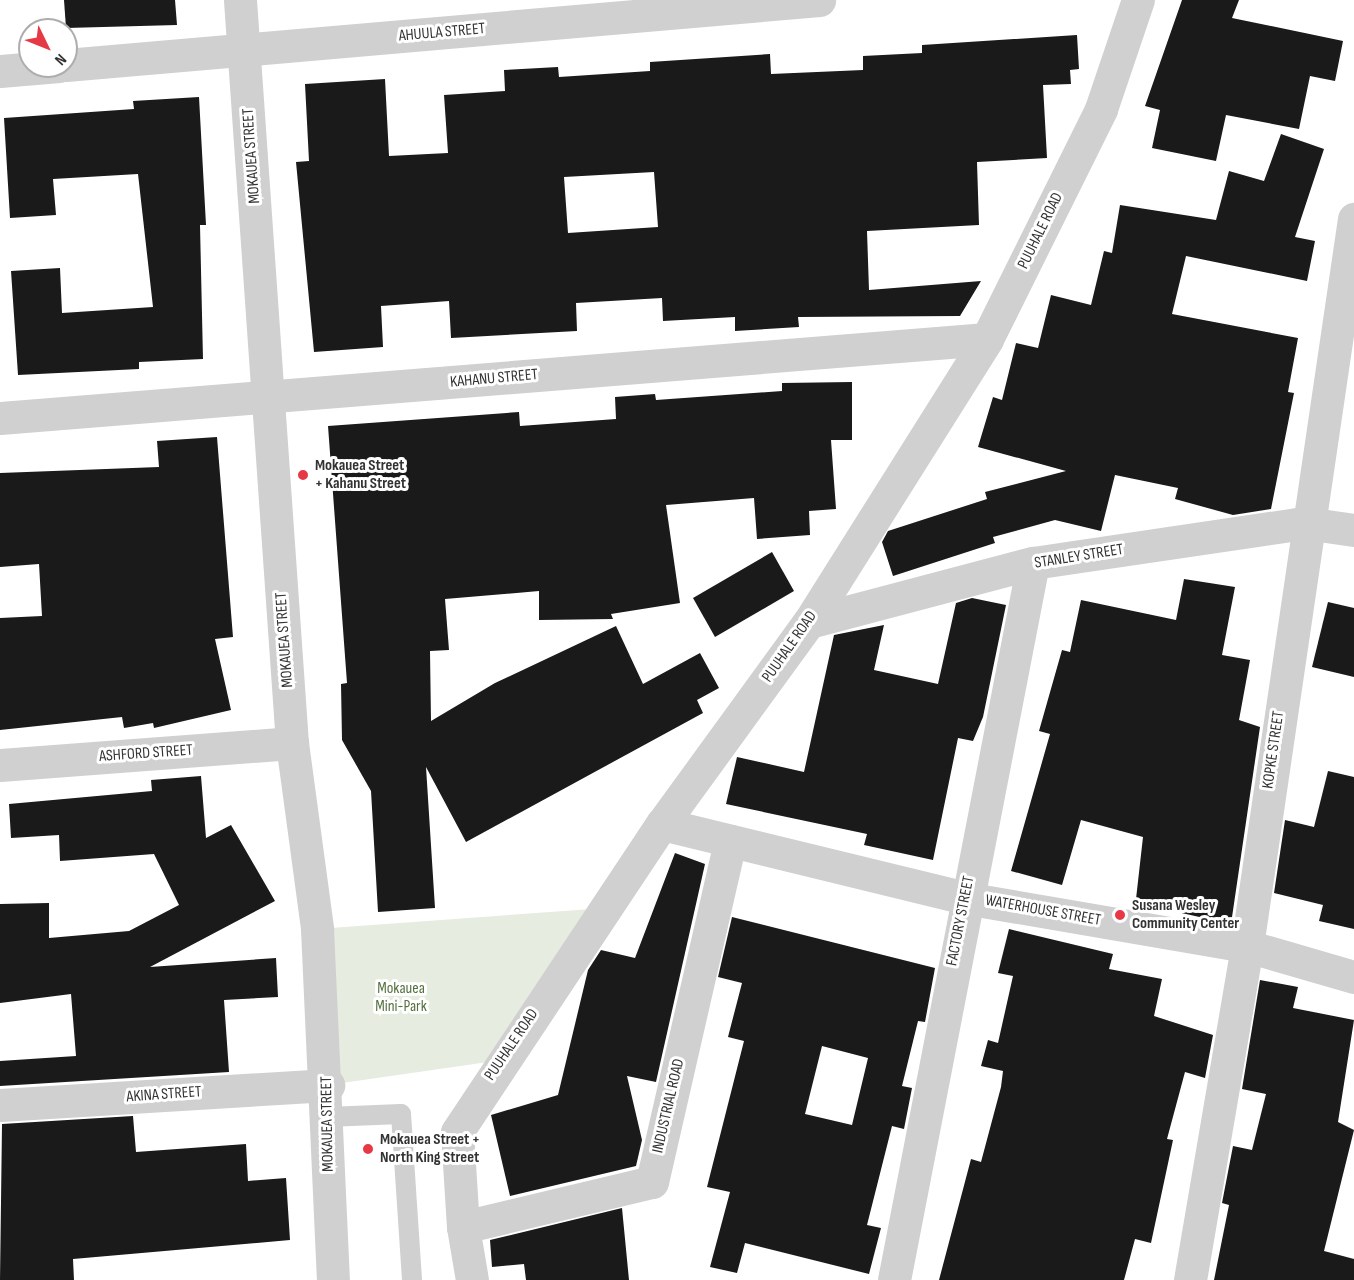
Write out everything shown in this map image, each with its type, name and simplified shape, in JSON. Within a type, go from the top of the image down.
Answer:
[{"type":"street","name":"MOKAUEA STREET","points":[[240,0],[246,50],[292,743],[317,929],[328,1084],[327,1117],[333,1280]]},
{"type":"street","name":"AHUULA STREET","points":[[78,64],[819,0]]},
{"type":"street","name":"PUUHALE ROAD","points":[[472,1280],[463,1227],[457,1132],[662,824],[809,622],[987,339],[1101,109],[1138,0]]},
{"type":"street","points":[[0,71],[18,69]]},
{"type":"street","name":"KOPKE STREET","points":[[1190,1280],[1247,946],[1305,523],[1354,219]]},
{"type":"street","name":"KAHANU STREET","points":[[0,418],[987,339]]},
{"type":"street","name":"STANLEY STREET","points":[[809,622],[1034,563],[1305,523],[1354,530]]},
{"type":"street","name":"FACTORY STREET","points":[[894,1280],[965,898],[1034,563]]},
{"type":"street","name":"ASHFORD STREET","points":[[0,765],[292,743]]},
{"type":"street","name":"WATERHOUSE STREET","points":[[662,824],[965,898],[1247,946],[1354,977]]},
{"type":"street","name":"INDUSTRIAL ROAD","points":[[463,1227],[652,1182],[730,841]]},
{"type":"street","name":"AKINA STREET","points":[[0,1105],[328,1084]]},
{"type":"lane","points":[[327,1117],[401,1114],[412,1280]]},
{"type":"green space","name":"Mokauea Mini-Park","points":[[606,908],[502,1060],[328,1085],[317,929]]},
{"type":"building","points":[[64,0],[175,0],[177,25],[78,28],[78,18],[65,18]]},
{"type":"building","points":[[1182,0],[1239,0],[1232,18],[1343,41],[1335,81],[1310,76],[1299,129],[1226,115],[1216,161],[1152,148],[1160,110],[1145,106]]},
{"type":"building","points":[[1077,35],[1079,69],[1070,70],[1071,84],[1043,85],[1047,158],[977,162],[979,225],[867,231],[869,290],[981,281],[960,316],[798,317],[799,327],[735,331],[735,317],[663,321],[662,298],[576,303],[577,331],[451,338],[449,301],[381,306],[383,347],[314,352],[296,162],[309,161],[305,84],[385,79],[389,156],[448,153],[444,95],[505,91],[504,70],[558,67],[559,77],[650,71],[650,62],[770,54],[771,74],[863,70],[863,56],[922,53],[922,45]],"holes":[[[654,172],[658,227],[568,233],[564,177]]]},
{"type":"building","points":[[199,97],[206,225],[200,225],[203,359],[139,362],[139,369],[18,375],[11,271],[60,268],[62,313],[153,307],[138,174],[53,179],[56,215],[10,218],[4,118],[134,109],[133,101]]},
{"type":"building","points":[[1281,134],[1324,149],[1295,237],[1315,241],[1307,281],[1186,256],[1172,314],[1298,338],[1288,392],[1294,393],[1271,509],[1233,515],[1175,499],[1178,488],[1115,475],[1101,531],[1055,520],[993,537],[995,543],[893,576],[882,542],[888,531],[987,499],[985,492],[1066,471],[978,447],[993,397],[1002,400],[1016,343],[1038,348],[1051,295],[1091,305],[1104,251],[1112,253],[1120,205],[1216,220],[1229,171],[1264,181]]},
{"type":"building","points":[[852,382],[852,440],[831,440],[836,509],[809,511],[810,535],[757,539],[754,498],[666,505],[680,603],[611,614],[613,619],[539,620],[539,591],[445,599],[449,650],[430,651],[431,721],[495,683],[616,626],[643,684],[700,653],[719,688],[697,700],[703,713],[466,842],[426,767],[435,908],[378,912],[371,791],[342,740],[341,684],[347,683],[328,426],[519,412],[520,426],[616,419],[615,397],[655,394],[656,400],[782,391],[782,383]]},
{"type":"building","points":[[217,437],[233,637],[215,639],[231,710],[154,728],[153,723],[124,728],[122,717],[0,730],[0,618],[42,616],[39,564],[0,567],[0,473],[159,467],[157,441]]},
{"type":"building","points":[[772,552],[794,591],[715,637],[693,598]]},
{"type":"building","points":[[1184,579],[1235,587],[1222,655],[1250,660],[1239,720],[1260,727],[1231,924],[1177,912],[1179,904],[1136,899],[1143,837],[1081,820],[1062,885],[1011,871],[1050,734],[1039,731],[1062,650],[1070,652],[1081,600],[1176,620]]},
{"type":"building","points":[[972,598],[1006,605],[983,717],[973,741],[958,738],[933,860],[864,845],[867,834],[726,804],[737,757],[804,772],[834,635],[884,625],[874,670],[938,684],[956,603]]},
{"type":"building","points":[[1328,602],[1354,608],[1354,677],[1312,667]]},
{"type":"building","points":[[1328,771],[1354,777],[1354,929],[1319,921],[1323,905],[1274,893],[1285,820],[1314,827]]},
{"type":"building","points":[[201,776],[206,838],[231,825],[275,901],[150,967],[276,958],[278,997],[224,1000],[229,1072],[0,1086],[0,1061],[76,1056],[71,994],[0,1003],[0,904],[49,903],[49,938],[129,931],[179,905],[154,854],[60,861],[59,835],[11,838],[9,804],[152,791],[151,780]]},
{"type":"building","points":[[675,853],[705,864],[656,1082],[627,1076],[642,1140],[636,1166],[510,1196],[491,1115],[558,1095],[588,970],[601,950],[635,958]]},
{"type":"building","points":[[732,917],[935,968],[925,1022],[918,1021],[902,1086],[912,1088],[904,1129],[892,1126],[867,1225],[881,1228],[869,1274],[745,1243],[737,1273],[710,1267],[730,1192],[707,1187],[744,1041],[728,1037],[742,983],[718,977]],"holes":[[[822,1046],[868,1058],[852,1125],[805,1114]]]},
{"type":"building","points":[[1009,929],[1113,954],[1109,969],[1162,979],[1154,1016],[1213,1035],[1205,1078],[1185,1072],[1167,1139],[1173,1140],[1151,1243],[1135,1239],[1124,1280],[939,1280],[971,1159],[981,1162],[1001,1087],[1003,1071],[981,1066],[988,1040],[998,1043],[1013,976],[998,973]]},
{"type":"building","points":[[1260,980],[1298,987],[1293,1008],[1354,1020],[1338,1122],[1354,1130],[1324,1251],[1354,1259],[1354,1280],[1214,1280],[1229,1205],[1222,1203],[1233,1146],[1252,1150],[1266,1094],[1242,1089]]},
{"type":"building","points":[[133,1116],[136,1152],[246,1144],[248,1181],[286,1178],[290,1240],[73,1259],[74,1280],[0,1280],[2,1124]]},
{"type":"building","points":[[622,1208],[629,1280],[526,1280],[524,1264],[492,1267],[490,1240]]},
{"type":"place","name":"Mokauea Street + Kahanu Street","points":[[303,475]]},
{"type":"place","name":"Susana Wesley Community Center","points":[[1120,915]]},
{"type":"place","name":"Mokauea Street + North King Street","points":[[368,1149]]}]
